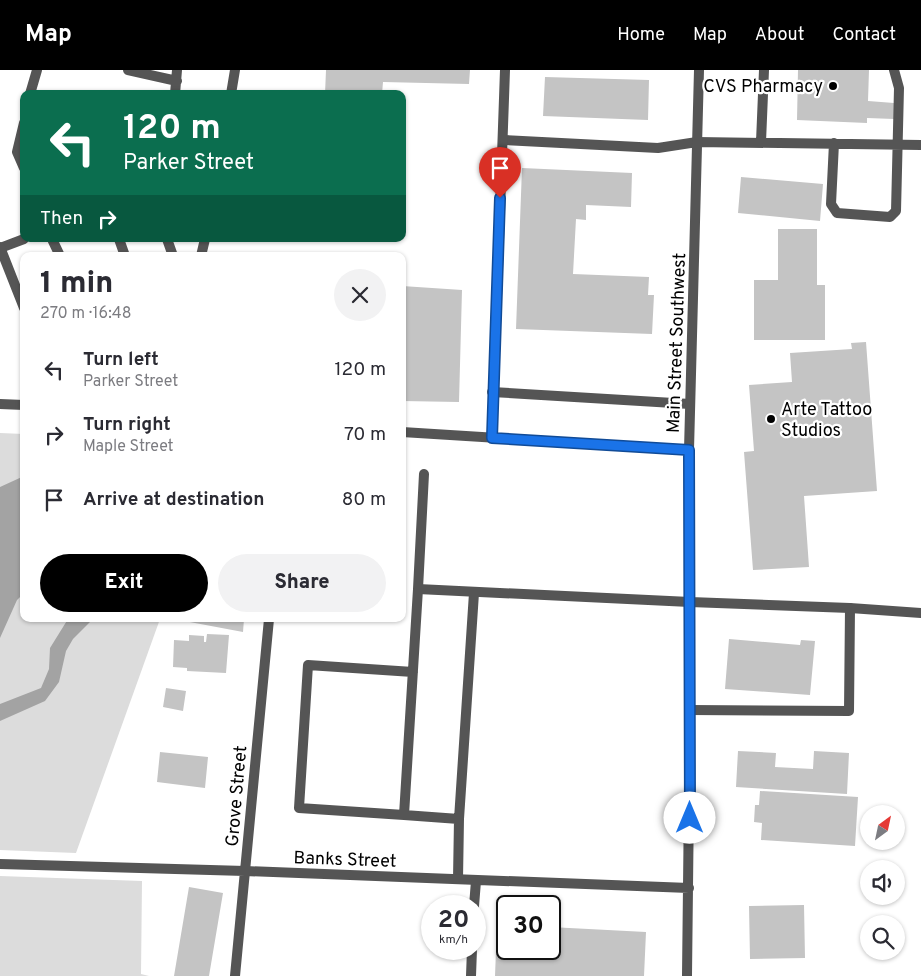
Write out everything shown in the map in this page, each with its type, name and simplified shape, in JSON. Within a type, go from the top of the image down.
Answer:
[{"type":"street","points":[[31,90],[37,70]]},
{"type":"street","points":[[128,70],[177,82]]},
{"type":"street","points":[[176,90],[177,70]]},
{"type":"street","points":[[232,90],[235,70]]},
{"type":"street","points":[[492,438],[492,392],[505,70]]},
{"type":"street","name":"Main Street Southwest","points":[[687,976],[690,710],[689,450],[699,70]]},
{"type":"street","points":[[761,142],[764,70]]},
{"type":"street","points":[[834,144],[831,204],[837,213],[890,217],[896,211],[899,88],[894,70]]},
{"type":"street","points":[[20,140],[17,152],[20,159]]},
{"type":"street","points":[[503,140],[658,148],[697,142],[921,145]]},
{"type":"street","points":[[20,240],[0,248],[20,298]]},
{"type":"street","points":[[492,392],[690,404]]},
{"type":"street","points":[[0,404],[20,405]]},
{"type":"street","points":[[406,432],[689,450]]},
{"type":"street","points":[[404,814],[424,474]]},
{"type":"street","points":[[418,589],[921,612]]},
{"type":"street","points":[[458,879],[459,819],[474,593]]},
{"type":"street","points":[[690,710],[849,711],[850,608]]},
{"type":"street","name":"Grove Street","points":[[235,976],[269,622]]},
{"type":"street","points":[[413,672],[308,665],[299,808],[459,819]]},
{"type":"street","name":"Banks Street","points":[[0,864],[245,870],[476,881],[689,888]]},
{"type":"street","points":[[475,895],[476,881]]},
{"type":"street","points":[[471,976],[472,960]]},
{"type":"shaded area","points":[[0,433],[20,434],[20,622],[159,622],[76,853],[0,850]]},
{"type":"shaded area","points":[[20,478],[20,597],[0,638],[0,487]]},
{"type":"shaded area","points":[[66,622],[90,622],[73,639],[66,651],[59,682],[45,701],[0,721],[0,704],[41,688],[49,669],[50,648]]},
{"type":"shaded area","points":[[0,876],[142,881],[141,974],[149,976],[0,976]]},
{"type":"building","points":[[326,70],[470,70],[469,84],[383,82],[382,90],[325,90]]},
{"type":"building","name":"CVS Pharmacy","points":[[798,70],[869,70],[868,101],[894,103],[894,119],[867,118],[867,123],[797,120]]},
{"type":"building","points":[[545,77],[649,80],[648,120],[543,116]]},
{"type":"building","points":[[522,168],[632,173],[631,207],[586,205],[586,220],[576,219],[573,274],[649,277],[648,295],[654,295],[652,334],[516,329]]},
{"type":"building","points":[[741,177],[823,184],[820,221],[738,213]]},
{"type":"building","points":[[778,229],[817,229],[817,285],[825,285],[825,340],[754,340],[754,280],[778,280]]},
{"type":"building","points":[[406,286],[462,290],[459,402],[406,401]]},
{"type":"building","points":[[866,342],[877,491],[804,496],[809,567],[753,570],[744,452],[754,451],[749,385],[792,382],[790,353],[852,349],[851,343]]},
{"type":"building","points":[[190,622],[244,622],[243,632]]},
{"type":"building","points":[[207,634],[229,635],[226,673],[187,671],[187,668],[173,667],[174,640],[189,641],[189,635],[204,636],[204,642],[206,642]]},
{"type":"building","points":[[729,639],[800,645],[801,640],[815,641],[810,695],[725,689]]},
{"type":"building","points":[[166,688],[186,691],[183,711],[163,707]]},
{"type":"building","points":[[738,751],[776,753],[775,767],[813,769],[814,751],[849,753],[847,794],[736,787]]},
{"type":"building","points":[[160,752],[208,757],[205,788],[157,782]]},
{"type":"building","points":[[760,791],[858,797],[855,846],[761,840],[762,823],[754,822],[755,805],[759,805]]},
{"type":"building","points":[[189,887],[223,893],[209,976],[174,976]]},
{"type":"building","points":[[804,905],[805,958],[750,959],[749,906]]},
{"type":"building","points":[[561,928],[646,932],[644,976],[495,976],[496,950],[496,960],[561,960]]},
{"type":"place","name":"CVS Pharmacy","points":[[833,86]]},
{"type":"place","name":"Arte Tattoo Studios","points":[[771,419]]},
{"type":"route","points":[[500,198],[492,392],[492,438],[689,450],[690,818]]}]
